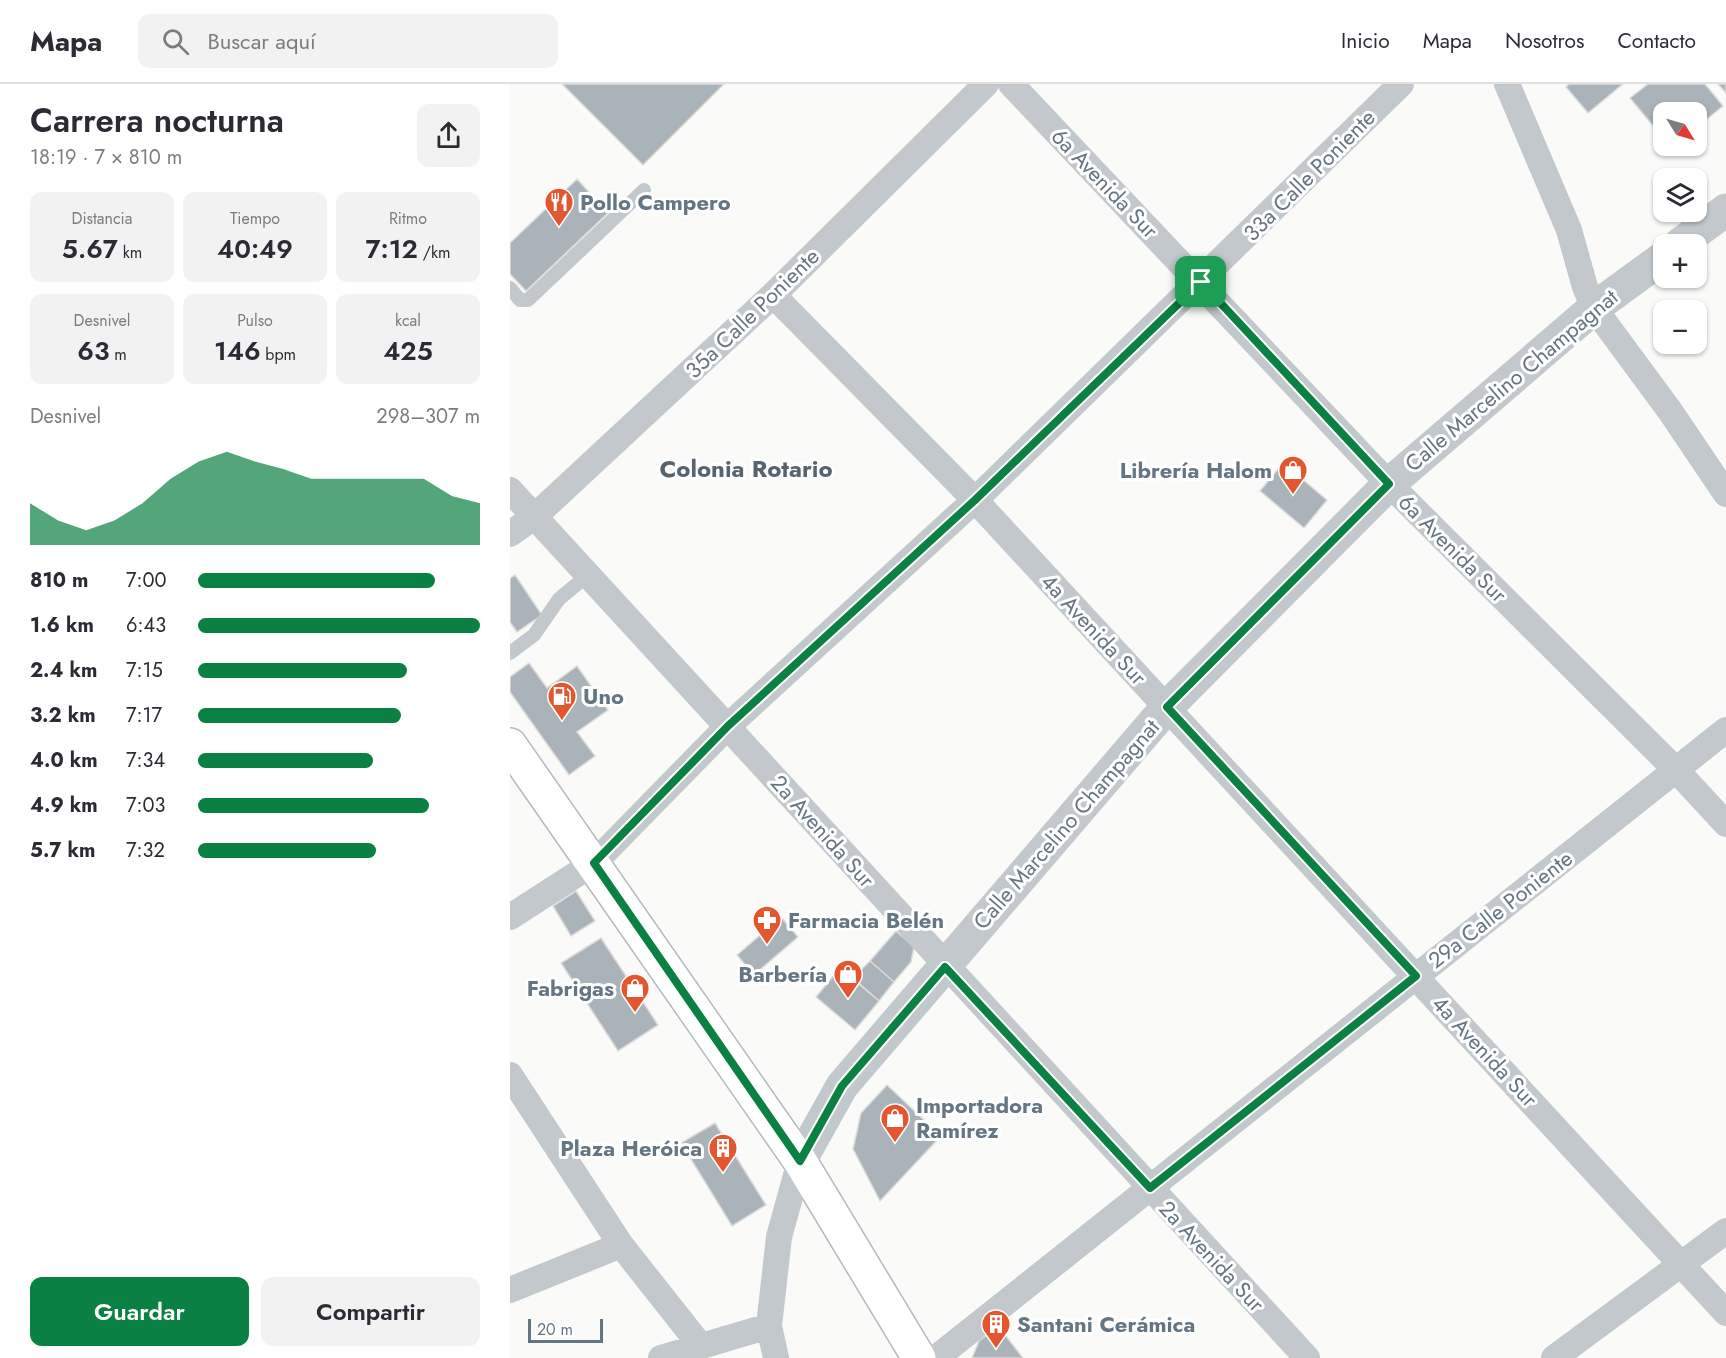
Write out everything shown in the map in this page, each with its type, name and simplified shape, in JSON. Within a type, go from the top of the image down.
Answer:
[{"type":"main road","points":[[510,745],[800,1161],[919,1358]]},
{"type":"street","name":"35a Calle Poniente","points":[[510,534],[534,518],[773,295],[986,84]]},
{"type":"street","name":"6a Avenida Sur","points":[[1011,84],[1201,282],[1389,484],[1676,770],[1726,824]]},
{"type":"street","name":"33a Calle Poniente","points":[[510,917],[594,863],[728,726],[975,500],[1201,282],[1401,84]]},
{"type":"street","points":[[1507,84],[1569,230],[1585,287],[1594,308],[1670,411],[1726,494]]},
{"type":"street","points":[[1694,234],[1726,210]]},
{"type":"street","name":"Calle Marcelino Champagnat","points":[[800,1161],[842,1086],[1167,707],[1389,484],[1594,308],[1653,264]]},
{"type":"street","name":"4a Avenida Sur","points":[[773,295],[975,500],[1726,1313]]},
{"type":"street","name":"2a Avenida Sur","points":[[510,490],[1306,1358]]},
{"type":"street","name":"29a Calle Poniente","points":[[936,1358],[1726,730]]},
{"type":"street","points":[[510,1075],[621,1245],[700,1345]]},
{"type":"street","points":[[776,1358],[769,1326],[779,1238],[800,1161]]},
{"type":"street","points":[[1554,1358],[1726,1231]]},
{"type":"street","points":[[510,1290],[621,1245]]},
{"type":"street","points":[[661,1358],[769,1326]]},
{"type":"lane","points":[[510,288],[520,300],[528,300],[644,190]]},
{"type":"lane","points":[[510,654],[534,635],[559,599],[588,576]]},
{"type":"building","points":[[562,84],[724,84],[643,165]]},
{"type":"building","points":[[1569,84],[1623,84],[1588,113],[1566,87]]},
{"type":"building","points":[[1648,84],[1705,84],[1723,106],[1707,119],[1707,102],[1653,102],[1653,126],[1630,98]]},
{"type":"building","points":[[1718,84],[1726,84],[1726,93]]},
{"type":"building","name":"Pollo Campero","points":[[577,179],[608,213],[526,291],[510,274],[510,243]]},
{"type":"building","name":"Librería Halom","points":[[1283,463],[1327,500],[1304,528],[1260,491]]},
{"type":"building","points":[[515,575],[542,615],[517,632],[510,622],[510,578]]},
{"type":"building","name":"Uno","points":[[529,663],[547,688],[577,666],[608,710],[577,732],[595,756],[569,775],[510,692],[510,677]]},
{"type":"building","points":[[576,891],[595,921],[571,936],[553,906]]},
{"type":"building","name":"Farmacia Belén","points":[[781,917],[798,937],[754,975],[737,955]]},
{"type":"building","points":[[896,931],[914,947],[911,962],[894,982],[870,961]]},
{"type":"building","points":[[601,938],[658,1025],[618,1051],[561,963]]},
{"type":"building","points":[[870,961],[894,982],[879,1001],[853,978]]},
{"type":"building","name":"Barbería","points":[[840,968],[879,1001],[855,1030],[816,997]]},
{"type":"building","name":"Importadora Ramírez","points":[[887,1085],[941,1136],[880,1201],[853,1149],[861,1113]]},
{"type":"building","name":"Plaza Heróica","points":[[715,1123],[766,1205],[732,1226],[681,1143]]},
{"type":"building","name":"Santani Cerámica","points":[[998,1326],[1023,1358],[972,1358],[979,1341]]},
{"type":"place","name":"Pollo Campero","points":[[559,228]]},
{"type":"place","name":"Librería Halom","points":[[1293,496]]},
{"type":"place","name":"Uno","points":[[562,722]]},
{"type":"place","name":"Farmacia Belén","points":[[767,946]]},
{"type":"place","name":"Barbería","points":[[848,1000]]},
{"type":"place","name":"Fabrigas","points":[[635,1014]]},
{"type":"place","name":"Importadora Ramírez","points":[[895,1144]]},
{"type":"place","name":"Plaza Heróica","points":[[723,1174]]},
{"type":"place","name":"Santani Cerámica","points":[[996,1350]]},
{"type":"district","name":"Colonia Rotario","points":[[746,468]]},
{"type":"route","points":[[1201,282],[1389,484],[1167,707],[1416,976],[1150,1188],[945,967],[842,1086],[800,1161],[594,863],[728,726],[975,500],[1201,282]]}]
